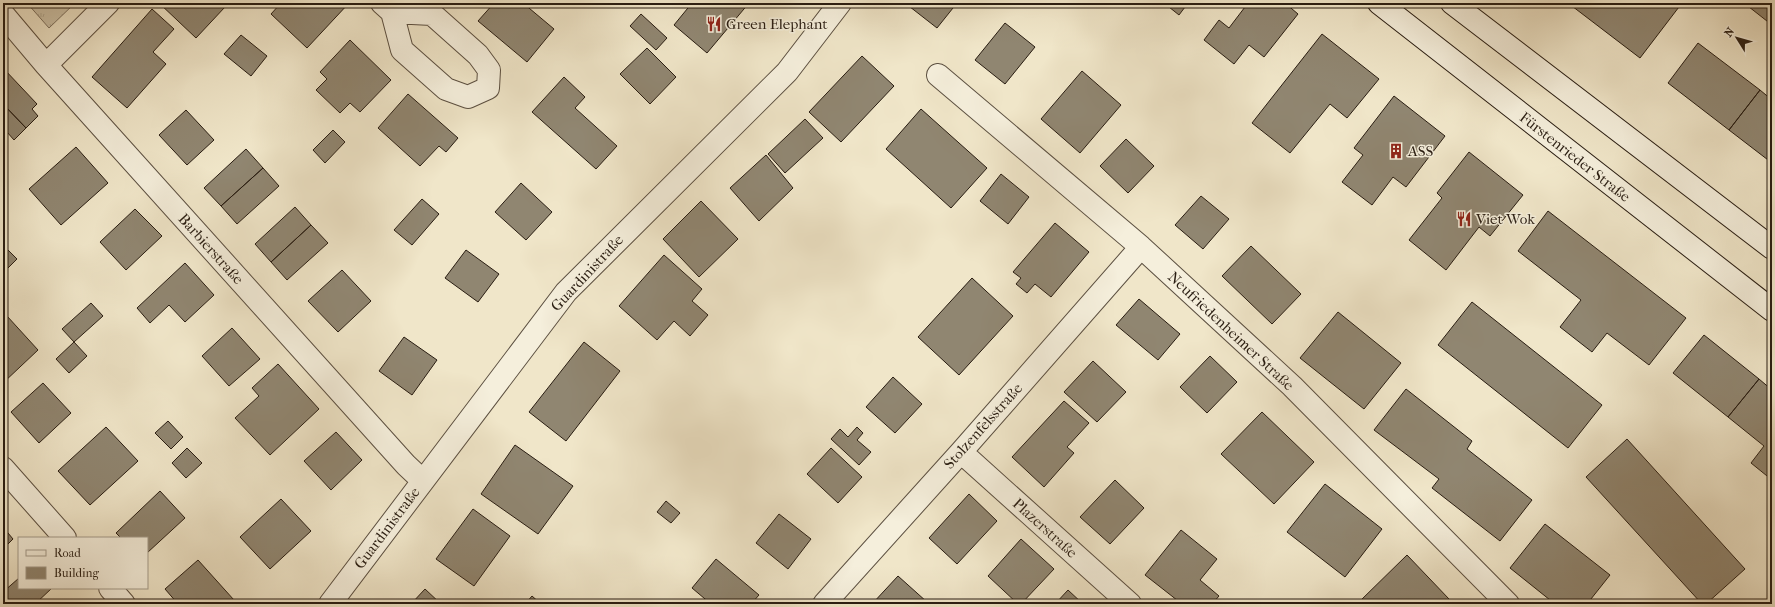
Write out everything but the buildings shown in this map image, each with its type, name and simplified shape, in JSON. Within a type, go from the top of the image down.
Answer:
[{"type":"street","points":[[46,65],[108,3]]},
{"type":"street","name":"Guardinistraße","points":[[330,604],[566,292],[787,72],[840,3]]},
{"type":"street","name":"Fürstenrieder Straße","points":[[1379,3],[1772,310]]},
{"type":"street","points":[[1452,3],[1772,248]]},
{"type":"street","points":[[387,7],[432,14],[478,55],[489,70],[488,88],[468,97],[446,89],[402,50],[387,7]]},
{"type":"street","name":"Barbierstraße","points":[[3,14],[46,65],[406,465],[423,480]]},
{"type":"street","name":"Neufriedenheimer Straße","points":[[938,74],[1141,247],[1292,386],[1508,604]]},
{"type":"street","name":"Stolzenfelsstraße","points":[[824,604],[961,452],[1141,247]]},
{"type":"street","name":"Plazerstraße","points":[[961,452],[1130,604]]},
{"type":"street","points":[[3,468],[65,537]]},
{"type":"street","points":[[111,589],[124,604]]},
{"type":"green space","points":[[27,3],[75,3],[49,28]]},
{"type":"place","name":"Green Elephant","points":[[714,24]]},
{"type":"place","name":"ASS","points":[[1396,151]]},
{"type":"place","name":"Viet Wok","points":[[1464,219]]}]
